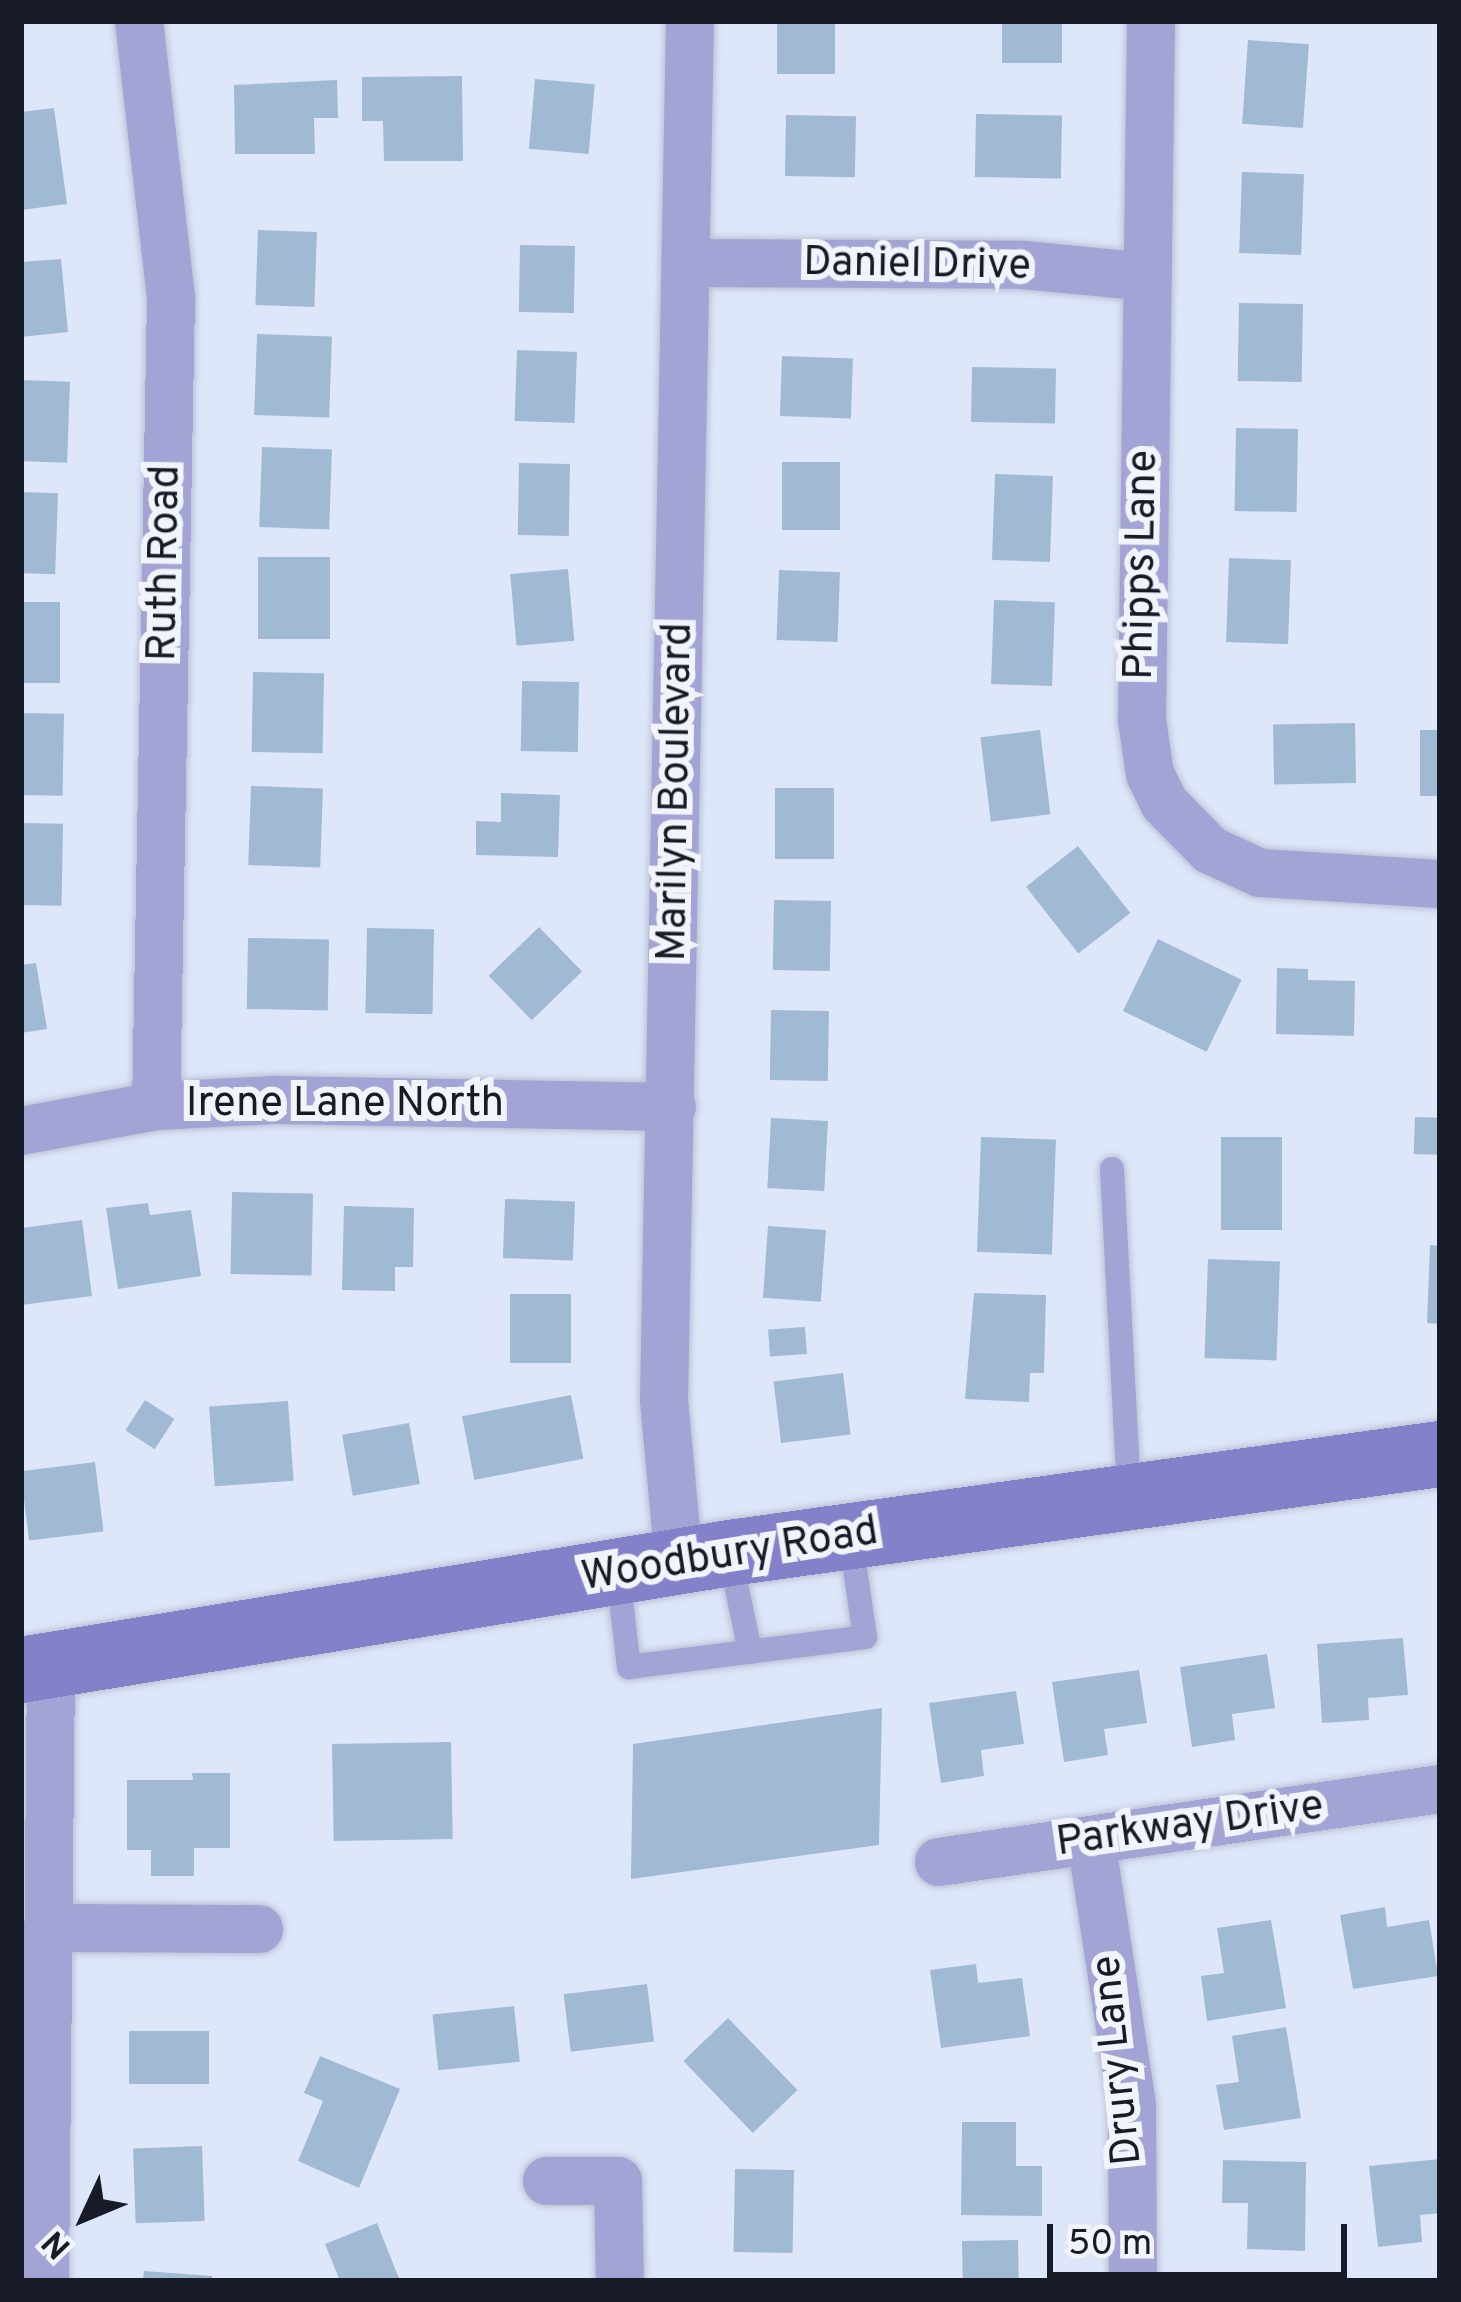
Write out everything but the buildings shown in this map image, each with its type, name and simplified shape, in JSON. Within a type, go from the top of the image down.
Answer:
[{"type":"main road","name":"Woodbury Road","points":[[36,1667],[676,1562],[1440,1454]]},
{"type":"street","name":"Ruth Road","points":[[140,21],[171,299],[156,1106]]},
{"type":"street","name":"Marilyn Boulevard","points":[[676,1562],[664,1400],[690,21]]},
{"type":"street","name":"Phipps Lane","points":[[1151,21],[1142,720],[1150,774],[1164,802],[1210,850],[1260,873],[1440,884]]},
{"type":"street","name":"Daniel Drive","points":[[687,263],[1023,265],[1147,278]]},
{"type":"street","name":"Irene Lane North","points":[[21,1131],[156,1106],[275,1100],[672,1107]]},
{"type":"street","points":[[36,1667],[50,1928],[45,2281]]},
{"type":"street","name":"Parkway Drive","points":[[939,1862],[1440,1790]]},
{"type":"street","name":"Drury Lane","points":[[1091,1840],[1132,2106],[1133,2281]]},
{"type":"street","points":[[50,1928],[260,1929]]},
{"type":"street","points":[[547,2181],[619,2181],[620,2281]]},
{"type":"lane","points":[[1112,1168],[1129,1500]]},
{"type":"lane","points":[[750,1652],[676,1562],[629,1667],[750,1652],[865,1637],[850,1536]]}]
